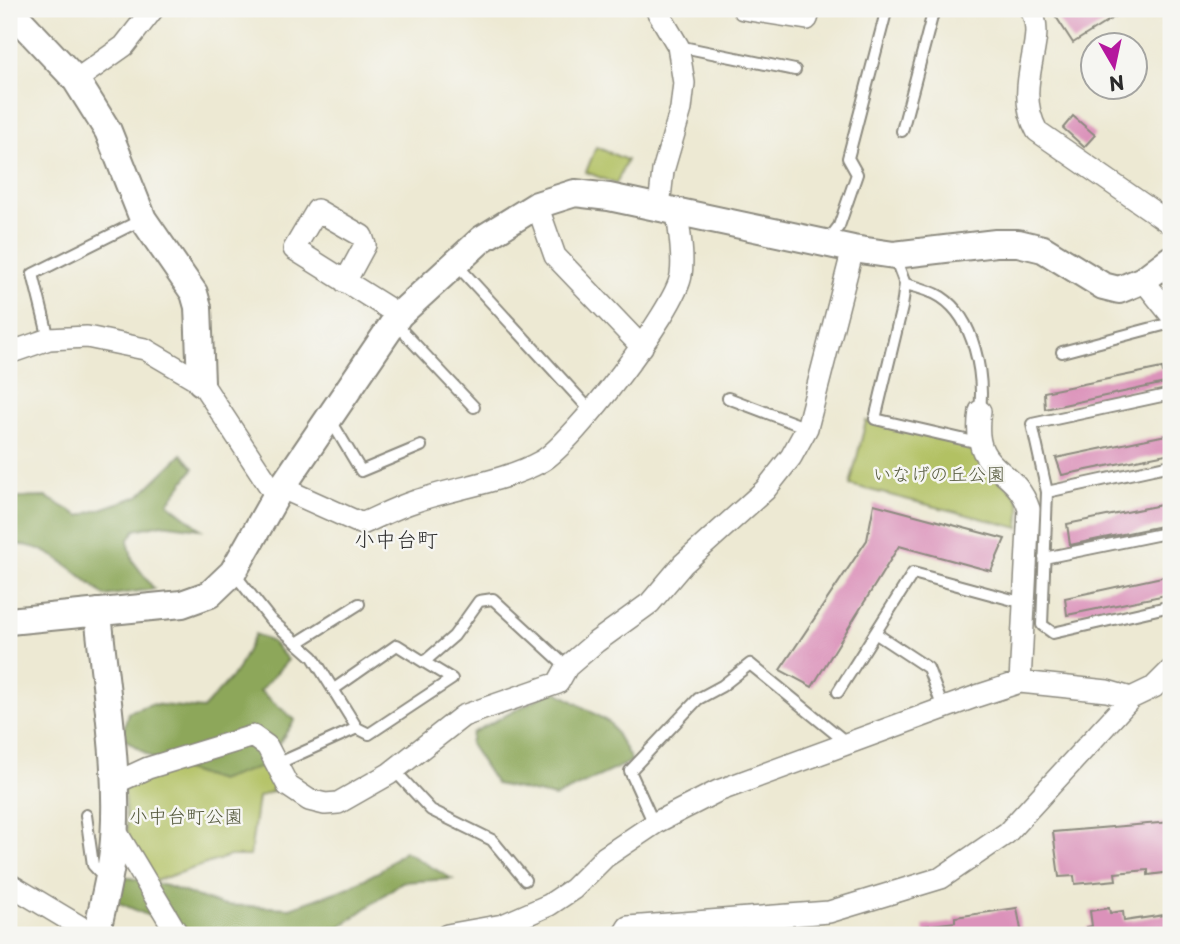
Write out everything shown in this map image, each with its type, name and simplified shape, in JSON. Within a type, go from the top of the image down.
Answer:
[{"type":"street","points":[[9,9],[76,80],[108,131],[143,219],[194,293],[198,307],[201,382]]},
{"type":"street","points":[[76,80],[124,46],[153,9]]},
{"type":"street","points":[[743,9],[807,19],[810,9]]},
{"type":"street","points":[[1030,9],[1037,31],[1026,92],[1028,115],[1037,131],[1171,224]]},
{"type":"street","points":[[9,353],[49,339],[87,337],[145,349],[201,382],[279,492],[362,524],[415,501],[521,471],[545,459],[591,411],[642,347],[676,293],[682,274],[663,171],[681,109],[684,83],[678,46],[664,11]]},
{"type":"street","points":[[9,621],[182,604],[210,594],[233,572],[279,492],[396,318],[482,239],[537,205],[575,193],[894,255],[996,243],[1018,243],[1043,249],[1103,286],[1119,290],[1143,280],[1171,259]]},
{"type":"street","points":[[537,205],[555,256],[642,347]]},
{"type":"street","points":[[113,784],[148,768],[253,736],[267,746],[288,786],[309,800],[325,804],[349,799],[394,770],[463,716],[558,683],[567,667],[650,603],[683,564],[765,490],[792,457],[807,428],[853,249]]},
{"type":"street","points":[[1143,280],[1171,315]]},
{"type":"street","points":[[345,282],[396,318]]},
{"type":"street","points":[[980,411],[979,443],[987,463],[1023,490],[1029,509],[1020,682]]},
{"type":"street","points":[[9,884],[95,935],[107,882],[114,828],[113,784],[98,612]]},
{"type":"street","points":[[623,935],[628,928],[829,912],[941,878],[1007,833],[1131,698],[1154,687],[1171,670]]},
{"type":"street","points":[[447,935],[503,925],[549,905],[573,889],[605,857],[654,824],[718,791],[943,708],[1020,682],[1107,691],[1131,698]]},
{"type":"street","points":[[114,828],[178,935]]},
{"type":"street","points":[[187,935],[196,935]]},
{"type":"lane","points":[[902,131],[934,9]]},
{"type":"lane","points":[[827,243],[839,226],[857,174],[848,158],[885,16]]},
{"type":"lane","points":[[678,46],[795,69]]},
{"type":"lane","points":[[49,339],[33,274],[143,219]]},
{"type":"lane","points":[[894,255],[905,284],[875,419],[979,443]]},
{"type":"lane","points":[[455,264],[591,411]]},
{"type":"lane","points":[[905,284],[943,298],[961,319],[979,366],[982,390],[980,411]]},
{"type":"lane","points":[[396,318],[474,407]]},
{"type":"lane","points":[[1062,352],[1171,323]]},
{"type":"lane","points":[[1171,394],[1032,424],[1047,492],[1042,625],[1054,633],[1171,606]]},
{"type":"lane","points":[[728,397],[807,428]]},
{"type":"lane","points":[[330,419],[361,471],[421,446]]},
{"type":"lane","points":[[1047,492],[1171,465]]},
{"type":"lane","points":[[1044,558],[1171,532]]},
{"type":"lane","points":[[233,572],[270,618],[313,657],[357,728],[369,734],[452,679],[397,645],[334,689]]},
{"type":"lane","points":[[838,692],[913,573],[1024,603]]},
{"type":"lane","points":[[424,662],[454,636],[479,601],[493,599],[567,667]]},
{"type":"lane","points":[[297,643],[359,604]]},
{"type":"lane","points":[[875,633],[928,668],[943,708]]},
{"type":"lane","points":[[654,824],[630,771],[698,699],[722,686],[750,664],[847,743]]},
{"type":"lane","points":[[277,764],[357,728]]},
{"type":"lane","points":[[394,770],[431,810],[492,840],[525,880]]},
{"type":"lane","points":[[86,815],[93,864],[107,882]]},
{"type":"green space","points":[[596,147],[627,160],[616,184],[586,172]]},
{"type":"green space","name":"いなげの丘公園","points":[[866,421],[975,447],[985,468],[1018,498],[1019,528],[850,485]]},
{"type":"green space","points":[[182,454],[194,468],[168,503],[201,529],[161,524],[135,530],[128,541],[133,561],[154,589],[105,596],[73,569],[47,553],[34,547],[9,546],[9,498],[46,497],[80,516],[139,496]]},
{"type":"green space","points":[[255,634],[272,642],[288,660],[260,691],[295,720],[264,765],[219,781],[157,761],[122,737],[128,712],[151,704],[203,709],[237,671]]},
{"type":"green space","points":[[554,690],[610,723],[632,761],[555,797],[496,784],[470,744],[472,733]]},
{"type":"green space","name":"小中台町公園","points":[[254,741],[280,788],[258,797],[250,856],[230,856],[155,881],[128,839],[123,785]]},
{"type":"green space","points":[[404,851],[452,879],[402,882],[329,935],[245,935],[179,929],[117,902],[125,877],[167,886],[221,905],[290,908],[347,888],[380,871]]},
{"type":"building","points":[[1051,9],[1127,9],[1090,32],[1078,32],[1078,40],[1073,43]]},
{"type":"building","points":[[1073,116],[1095,135],[1084,147],[1063,128]]},
{"type":"building","points":[[1162,368],[1165,383],[1045,409],[1044,392]]},
{"type":"building","points":[[1171,434],[1171,453],[1062,475],[1056,458]]},
{"type":"building","points":[[1171,503],[1171,524],[1070,545],[1067,524]]},
{"type":"building","points":[[874,504],[1005,539],[991,571],[899,546],[812,687],[780,670],[867,540]]},
{"type":"building","points":[[1171,575],[1171,594],[1067,615],[1065,598]]},
{"type":"building","points":[[1171,822],[1171,872],[1148,875],[1148,870],[1115,873],[1116,880],[1075,884],[1074,876],[1059,877],[1053,832]]},
{"type":"building","points":[[1017,908],[1022,935],[924,935],[923,926],[955,922],[955,917]]},
{"type":"building","points":[[1109,908],[1110,913],[1123,911],[1124,921],[1171,914],[1171,935],[1088,935],[1087,927],[1092,926],[1090,911]]},
{"type":"district","name":"小中台町","points":[[396,538]]}]
